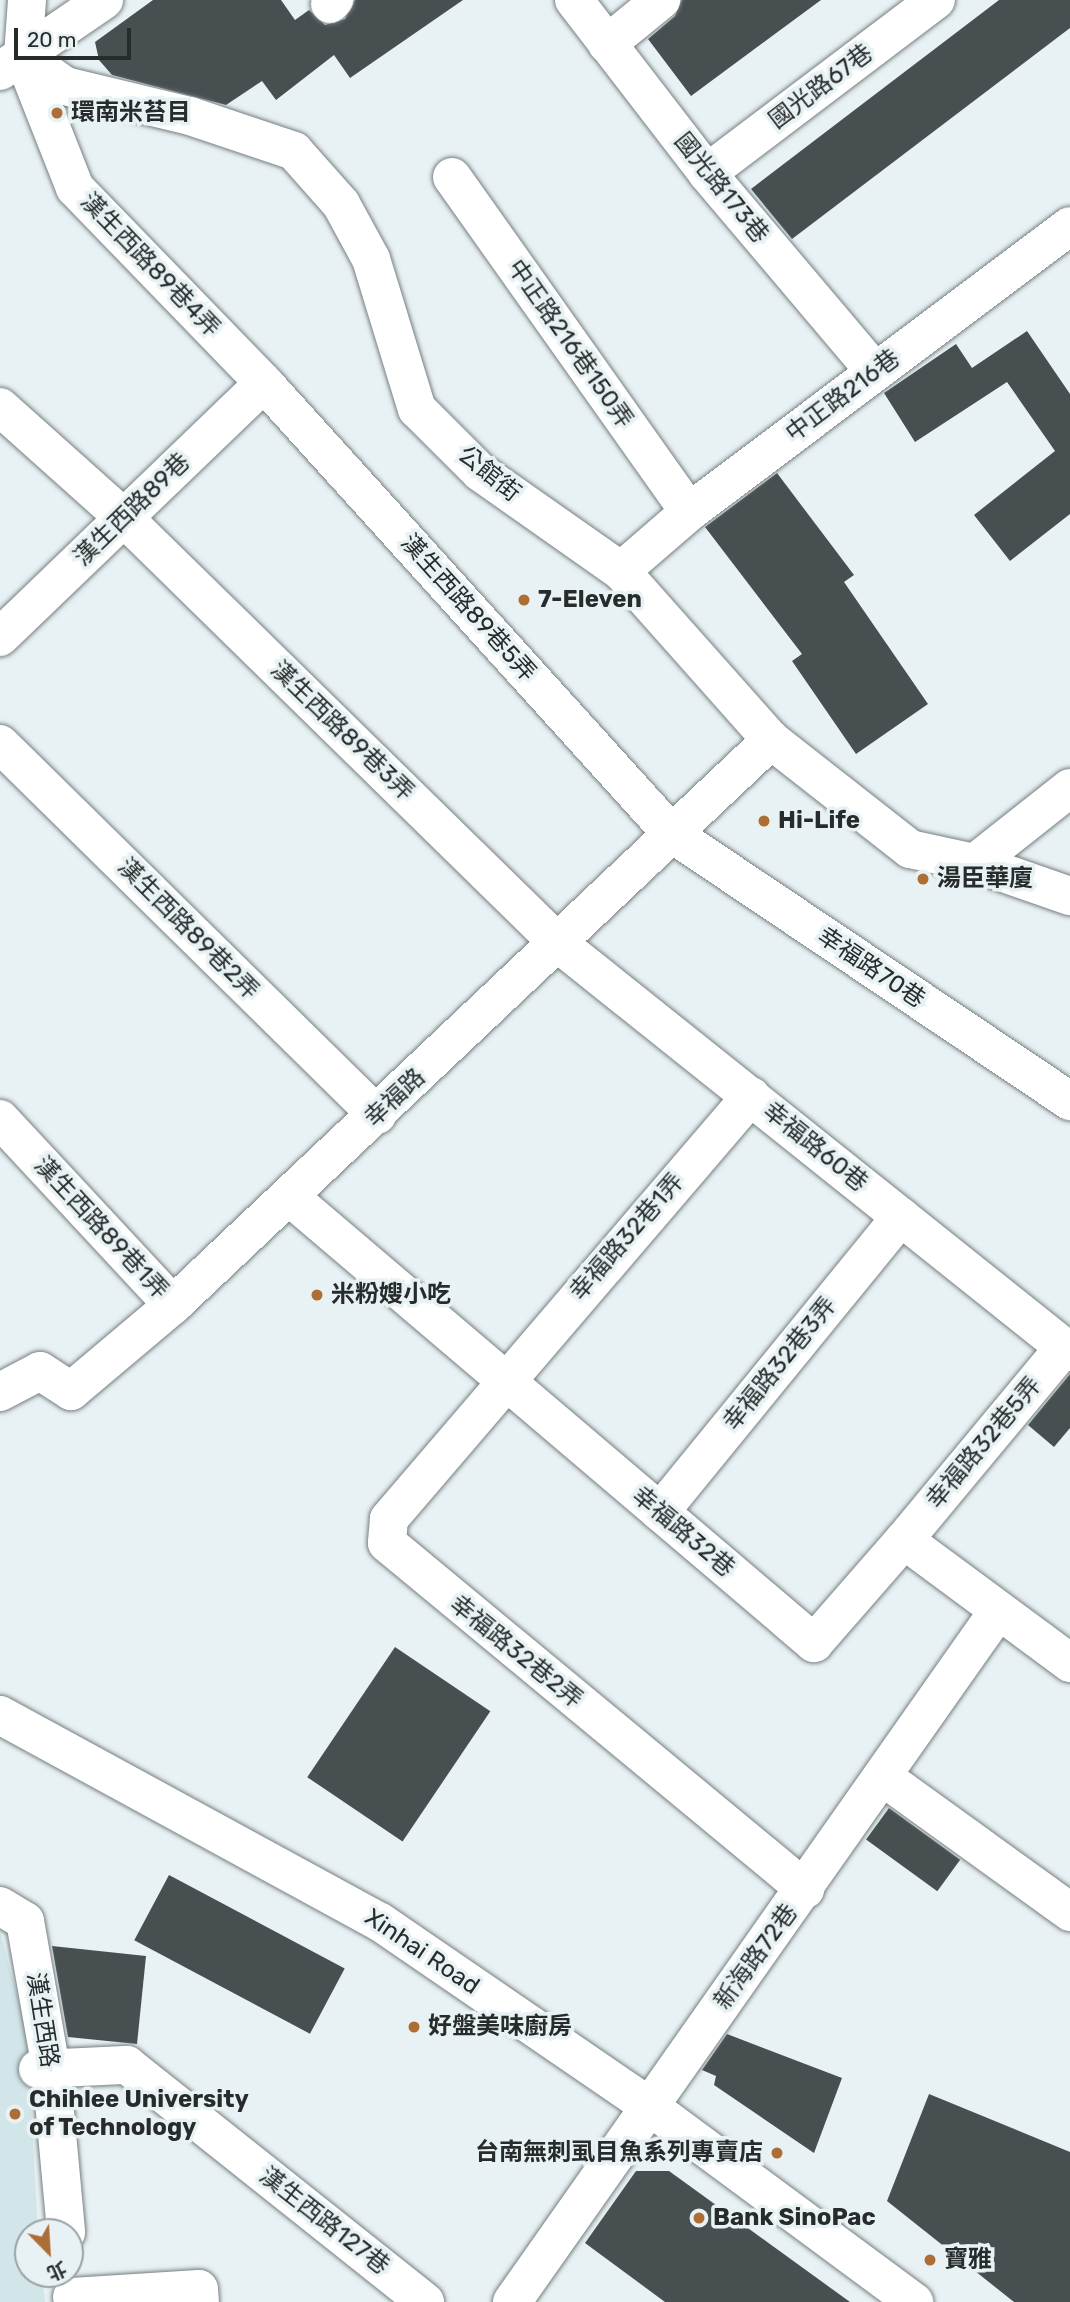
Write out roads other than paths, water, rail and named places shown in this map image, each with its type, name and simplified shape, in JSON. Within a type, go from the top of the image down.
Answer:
[{"type":"street","points":[[12,64],[27,0]]},
{"type":"street","points":[[12,64],[104,0]]},
{"type":"street","name":"國光路173巷","points":[[574,0],[707,173],[874,372]]},
{"type":"street","points":[[607,44],[661,0]]},
{"type":"street","name":"國光路67巷","points":[[707,173],[936,0]]},
{"type":"street","name":"漢生西路89巷4弄","points":[[12,64],[75,188],[264,383]]},
{"type":"street","name":"公館街","points":[[12,64],[65,86],[190,117],[294,151],[341,204],[371,259],[417,409],[480,472],[621,571],[771,740],[910,849],[975,863],[1070,896]]},
{"type":"street","name":"中正路216巷150弄","points":[[452,177],[689,512]]},
{"type":"street","name":"中正路216巷","points":[[621,571],[689,512],[1070,226]]},
{"type":"street","name":"漢生西路89巷","points":[[0,637],[264,383]]},
{"type":"street","name":"漢生西路89巷5弄","points":[[264,383],[671,834]]},
{"type":"street","name":"漢生西路89巷3弄","points":[[0,407],[124,518],[559,944]]},
{"type":"street","name":"幸福路","points":[[0,1392],[40,1371],[71,1391],[173,1305],[291,1198],[771,740]]},
{"type":"street","name":"漢生西路89巷2弄","points":[[0,744],[377,1115]]},
{"type":"street","points":[[975,863],[1070,788]]},
{"type":"street","name":"幸福路70巷","points":[[671,834],[1070,1101]]},
{"type":"street","name":"幸福路60巷","points":[[559,944],[1067,1350]]},
{"type":"street","name":"幸福路32巷1弄","points":[[503,1379],[751,1096]]},
{"type":"street","name":"漢生西路89巷1弄","points":[[0,1119],[173,1305]]},
{"type":"street","name":"幸福路32巷","points":[[291,1198],[814,1643],[904,1540]]},
{"type":"street","name":"幸福路32巷3弄","points":[[660,1512],[901,1217]]},
{"type":"street","name":"幸福路32巷5弄","points":[[904,1540],[1067,1350]]},
{"type":"street","name":"幸福路32巷2弄","points":[[503,1379],[388,1518],[387,1543],[805,1889]]},
{"type":"street","points":[[904,1540],[1070,1663]]},
{"type":"street","name":"新海路72巷","points":[[512,2302],[998,1611]]},
{"type":"street","name":"Xinhai Road","points":[[3,1717],[380,1922],[649,2106],[914,2302]]},
{"type":"street","points":[[883,1777],[1070,1912]]},
{"type":"street","name":"漢生西路","points":[[0,1906],[25,1921],[64,2218]]},
{"type":"street","name":"漢生西路127巷","points":[[44,2069],[127,2065],[425,2302]]},
{"type":"street","points":[[72,2291],[199,2289],[200,2302]]},
{"type":"place","name":"環南米苔目","points":[[57,113]]},
{"type":"place","name":"7-Eleven","points":[[524,600]]},
{"type":"place","name":"Hi-Life","points":[[764,821]]},
{"type":"place","name":"湯臣華廈","points":[[923,879]]},
{"type":"place","name":"米粉嫂小吃","points":[[317,1295]]},
{"type":"place","name":"好盤美味廚房","points":[[414,2027]]},
{"type":"place","name":"Chihlee University of Technology","points":[[15,2114]]},
{"type":"place","name":"台南無刺虱目魚系列專賣店","points":[[777,2153]]},
{"type":"place","name":"Bank SinoPac","points":[[699,2218]]},
{"type":"place","name":"寶雅","points":[[930,2260]]}]
